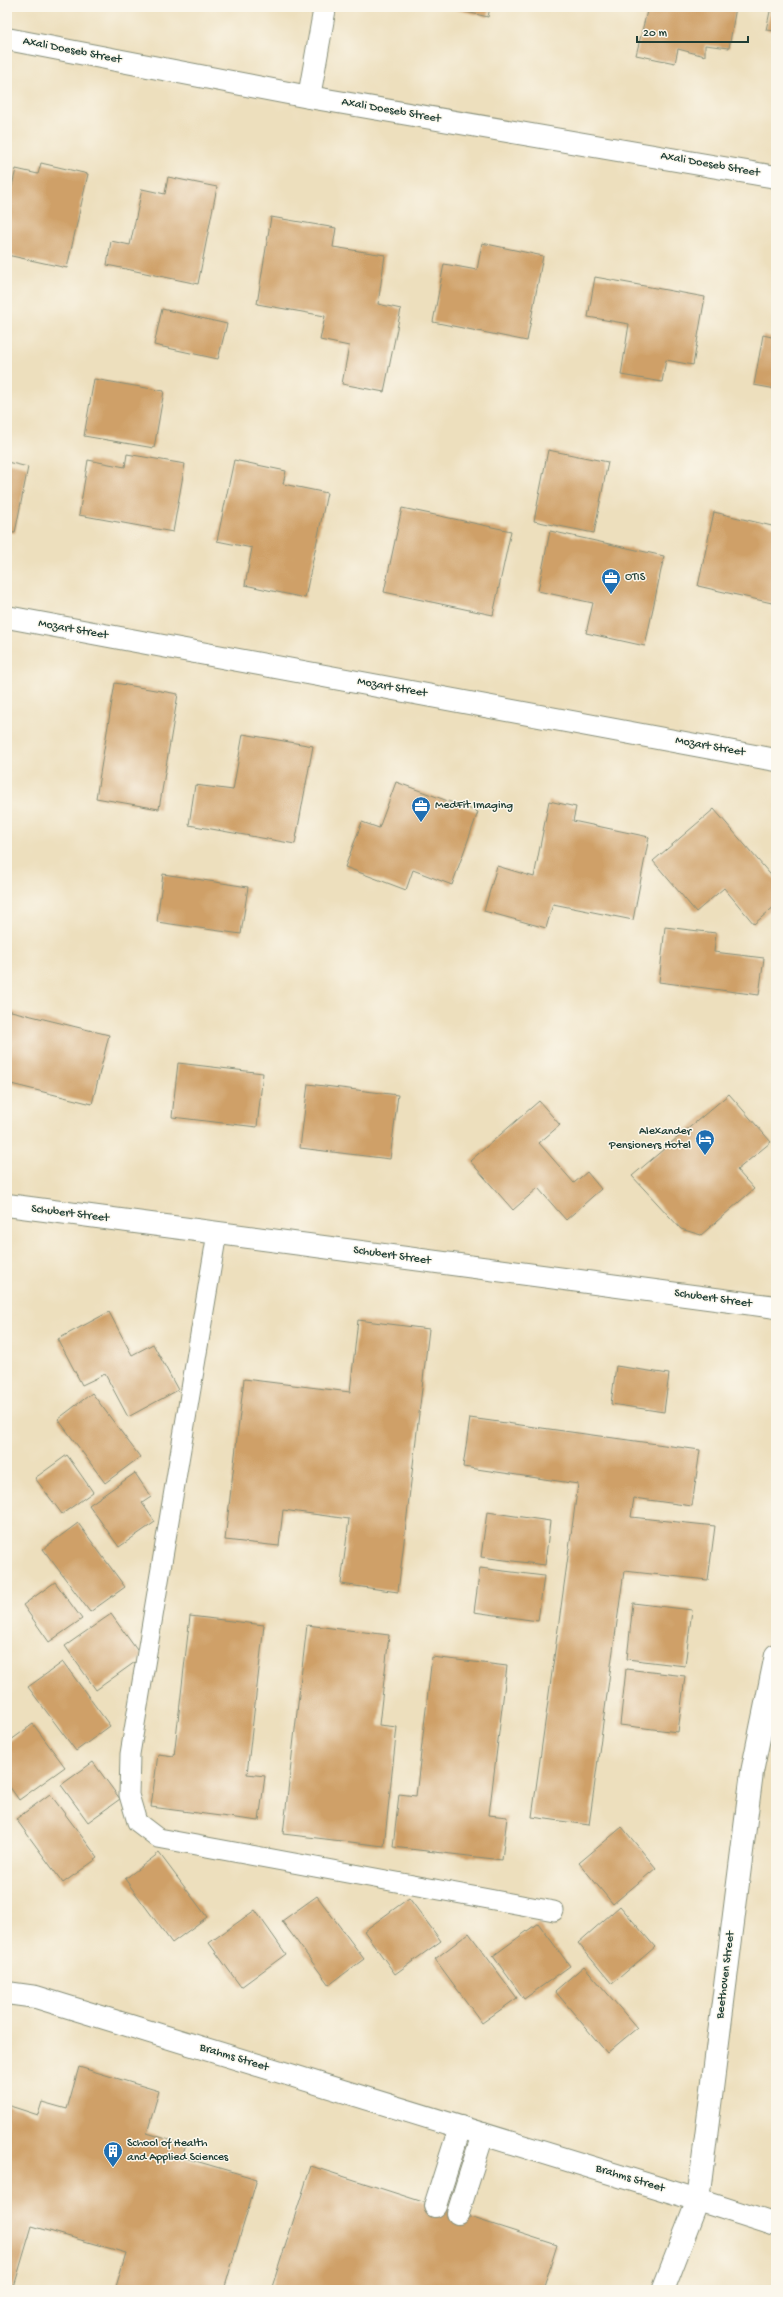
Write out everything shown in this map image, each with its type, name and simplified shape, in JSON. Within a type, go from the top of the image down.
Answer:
[{"type":"street","points":[[309,97],[325,7]]},
{"type":"street","name":"Axali Doeseb Street","points":[[7,39],[309,97],[776,177]]},
{"type":"street","name":"Mozart Street","points":[[7,617],[776,760]]},
{"type":"street","name":"Schubert Street","points":[[7,1205],[776,1307]]},
{"type":"street","name":"Beethoven Street","points":[[663,2290],[698,2200],[752,1772],[775,1666]]},
{"type":"street","name":"Brahms Street","points":[[7,1993],[36,1997],[698,2200],[776,2226]]},
{"type":"street","points":[[435,2206],[460,2127]]},
{"type":"street","points":[[458,2213],[483,2134]]},
{"type":"lane","points":[[217,1233],[130,1754],[129,1795],[137,1822],[158,1838],[554,1911]]},
{"type":"building","points":[[445,7],[490,7],[488,17]]},
{"type":"building","points":[[648,7],[736,7],[729,48],[705,45],[705,56],[678,49],[675,63],[636,55]]},
{"type":"building","points":[[771,7],[776,7],[776,31],[766,30]]},
{"type":"building","points":[[41,163],[88,174],[67,268],[7,255],[7,207],[16,169],[38,174]]},
{"type":"building","points":[[168,177],[217,187],[198,284],[107,265],[111,241],[130,245],[142,189],[165,194]]},
{"type":"building","points":[[271,217],[336,228],[333,247],[385,255],[378,304],[401,309],[384,392],[342,384],[349,346],[320,340],[325,316],[257,304]]},
{"type":"building","points":[[482,243],[543,256],[527,341],[433,322],[444,264],[477,270]]},
{"type":"building","points":[[595,277],[705,297],[693,365],[666,360],[662,382],[621,375],[629,324],[588,317]]},
{"type":"building","points":[[162,309],[227,324],[218,359],[154,345]]},
{"type":"building","points":[[763,335],[776,338],[776,389],[754,385]]},
{"type":"building","points":[[94,379],[164,391],[154,448],[84,436]]},
{"type":"building","points":[[548,450],[608,462],[594,533],[534,521]]},
{"type":"building","points":[[127,454],[185,464],[173,532],[79,515],[88,460],[125,467]]},
{"type":"building","points":[[234,460],[286,471],[283,484],[327,493],[305,598],[245,585],[252,548],[217,541]]},
{"type":"building","points":[[7,462],[28,467],[15,533],[7,532]]},
{"type":"building","points":[[402,508],[511,531],[493,615],[384,592]]},
{"type":"building","points":[[714,512],[776,527],[776,604],[698,586]]},
{"type":"building","points":[[550,531],[664,556],[645,646],[586,633],[593,603],[538,591]]},
{"type":"building","points":[[115,683],[178,694],[159,809],[96,798]]},
{"type":"building","points":[[243,734],[313,746],[295,844],[189,825],[195,785],[233,790]]},
{"type":"building","points":[[396,782],[478,812],[452,885],[413,870],[406,890],[345,867],[362,822],[379,828]]},
{"type":"building","points":[[549,801],[576,807],[573,821],[649,837],[633,920],[553,904],[546,928],[484,911],[497,866],[534,877]]},
{"type":"building","points":[[714,809],[776,881],[776,905],[754,924],[724,888],[696,912],[653,861]]},
{"type":"building","points":[[163,874],[248,887],[241,934],[157,922]]},
{"type":"building","points":[[665,927],[716,933],[714,952],[764,958],[759,995],[659,982]]},
{"type":"building","points":[[7,1010],[109,1035],[92,1104],[7,1083]]},
{"type":"building","points":[[178,1063],[263,1073],[257,1127],[172,1117]]},
{"type":"building","points":[[308,1084],[398,1095],[390,1159],[300,1148]]},
{"type":"building","name":"Alexander Pensioners Hotel","points":[[729,1094],[771,1142],[737,1170],[754,1189],[701,1235],[681,1229],[632,1176]]},
{"type":"building","points":[[539,1101],[560,1125],[539,1143],[574,1183],[587,1172],[601,1189],[566,1220],[538,1188],[513,1210],[470,1161]]},
{"type":"building","points":[[109,1312],[132,1355],[153,1344],[178,1390],[128,1417],[105,1374],[82,1385],[58,1339]]},
{"type":"building","points":[[358,1320],[429,1329],[398,1592],[341,1584],[349,1519],[283,1510],[279,1546],[225,1540],[244,1379],[350,1392]]},
{"type":"building","points":[[616,1366],[669,1374],[664,1412],[611,1404]]},
{"type":"building","points":[[92,1393],[140,1457],[105,1483],[58,1419]]},
{"type":"building","points":[[470,1418],[700,1450],[692,1506],[634,1498],[631,1517],[715,1526],[708,1580],[624,1571],[589,1825],[532,1817],[578,1484],[463,1467]]},
{"type":"building","points":[[67,1455],[93,1492],[62,1514],[35,1478]]},
{"type":"building","points":[[135,1473],[151,1497],[142,1503],[155,1522],[119,1547],[89,1505]]},
{"type":"building","points":[[487,1512],[550,1521],[545,1565],[481,1557]]},
{"type":"building","points":[[78,1523],[125,1587],[90,1612],[43,1549]]},
{"type":"building","points":[[480,1568],[544,1576],[538,1621],[474,1612]]},
{"type":"building","points":[[55,1582],[82,1619],[49,1642],[23,1605]]},
{"type":"building","points":[[633,1603],[692,1610],[685,1666],[627,1659]]},
{"type":"building","points":[[111,1614],[142,1657],[96,1690],[65,1646]]},
{"type":"building","points":[[190,1616],[264,1625],[247,1774],[265,1776],[259,1821],[151,1807],[158,1754],[174,1756]]},
{"type":"building","points":[[307,1625],[389,1635],[379,1725],[397,1727],[384,1846],[283,1834]]},
{"type":"building","points":[[432,1657],[507,1666],[489,1815],[507,1817],[502,1860],[393,1847],[399,1794],[416,1796]]},
{"type":"building","points":[[63,1662],[110,1726],[76,1751],[28,1687]]},
{"type":"building","points":[[626,1669],[685,1676],[678,1732],[620,1725]]},
{"type":"building","points":[[33,1724],[65,1767],[19,1800],[7,1783],[7,1743]]},
{"type":"building","points":[[93,1762],[120,1799],[88,1822],[61,1785]]},
{"type":"building","points":[[50,1794],[98,1858],[63,1883],[16,1819]]},
{"type":"building","points":[[622,1827],[656,1868],[613,1904],[579,1863]]},
{"type":"building","points":[[159,1853],[207,1917],[172,1943],[125,1879]]},
{"type":"building","points":[[317,1896],[364,1959],[329,1985],[282,1921]]},
{"type":"building","points":[[409,1898],[441,1941],[395,1974],[364,1931]]},
{"type":"building","points":[[620,1906],[655,1947],[612,1984],[578,1943]]},
{"type":"building","points":[[255,1910],[286,1954],[241,1987],[209,1943]]},
{"type":"building","points":[[538,1923],[570,1966],[524,1999],[493,1956]]},
{"type":"building","points":[[469,1933],[517,1998],[482,2023],[435,1959]]},
{"type":"building","points":[[584,1966],[637,2028],[607,2053],[555,1991]]},
{"type":"building","name":"School of Health and Applied Sciences","points":[[79,2067],[159,2091],[147,2133],[186,2145],[182,2157],[257,2179],[224,2290],[115,2290],[126,2253],[32,2226],[13,2290],[7,2290],[7,2105],[38,2115],[42,2102],[67,2109]]},
{"type":"building","points":[[311,2166],[557,2245],[543,2290],[271,2290]]},
{"type":"place","name":"OTIS","points":[[611,595]]},
{"type":"place","name":"MedFit Imaging","points":[[421,823]]},
{"type":"place","name":"Alexander Pensioners Hotel","points":[[705,1156]]},
{"type":"place","name":"School of Health and Applied Sciences","points":[[113,2168]]}]
